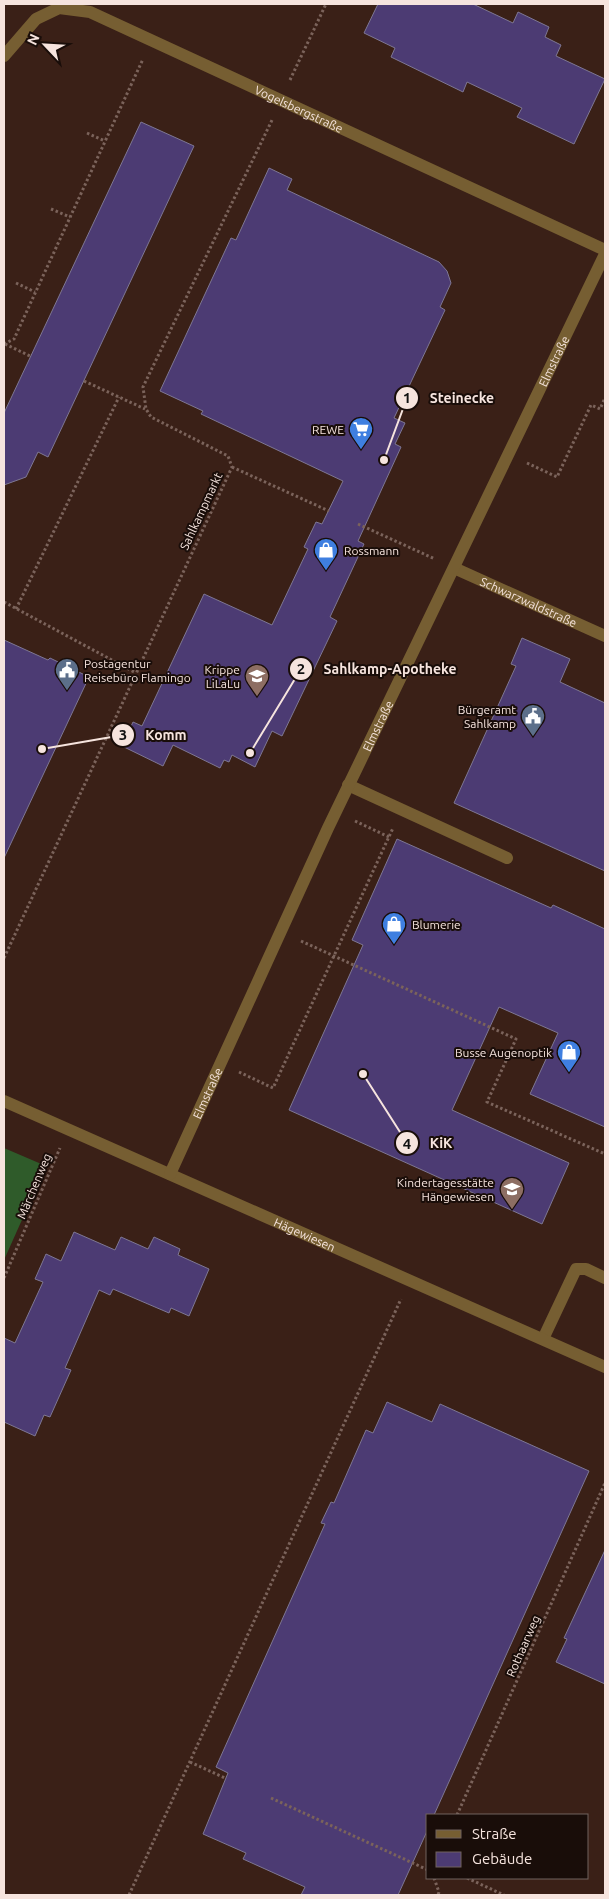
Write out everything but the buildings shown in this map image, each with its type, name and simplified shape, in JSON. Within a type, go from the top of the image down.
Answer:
[{"type":"street","name":"Vogelsbergstraße","points":[[4,56],[36,19],[60,8],[90,12],[605,250]]},
{"type":"street","name":"Elmstraße","points":[[170,1174],[348,785],[605,254]]},
{"type":"street","name":"Schwarzwaldstraße","points":[[454,568],[605,636]]},
{"type":"street","points":[[348,785],[508,858]]},
{"type":"street","name":"Hägewiesen","points":[[4,1101],[605,1367]]},
{"type":"street","points":[[543,1340],[576,1269],[586,1269],[605,1278]]},
{"type":"path","points":[[146,409],[143,387],[326,4]]},
{"type":"path","points":[[4,344],[14,339],[152,40]]},
{"type":"path","points":[[86,133],[105,141]]},
{"type":"path","points":[[51,209],[70,217]]},
{"type":"path","points":[[16,283],[35,292]]},
{"type":"path","points":[[4,344],[30,356]]},
{"type":"path","name":"Sahlkampmarkt","points":[[4,958],[232,467],[228,456],[151,417],[146,409],[84,381]]},
{"type":"path","points":[[16,609],[119,397]]},
{"type":"path","points":[[508,454],[557,477],[591,405],[600,409],[605,398]]},
{"type":"path","points":[[232,467],[329,510]]},
{"type":"path","points":[[358,524],[454,568]]},
{"type":"path","points":[[4,602],[136,673]]},
{"type":"path","points":[[336,812],[389,837]]},
{"type":"path","points":[[220,1064],[273,1088],[393,828],[401,832]]},
{"type":"path","points":[[281,932],[516,1039],[488,1102],[605,1154]]},
{"type":"path","name":"Märchenweg","points":[[4,1278],[68,1129]]},
{"type":"path","points":[[129,1895],[409,1280]]},
{"type":"path","name":"Rothaarweg","points":[[457,1814],[605,1483]]},
{"type":"path","points":[[190,1762],[225,1778]]},
{"type":"path","points":[[271,1798],[426,1869]]},
{"type":"path","points":[[434,1879],[439,1892],[438,1895]]},
{"type":"path","points":[[469,1879],[504,1895]]},
{"type":"green space","points":[[4,1148],[46,1166],[4,1260]]},
{"type":"place","name":"REWE","points":[[361,450]]},
{"type":"place","name":"Steinecke","points":[[384,460]]},
{"type":"place","name":"Rossmann","points":[[326,571]]},
{"type":"place","name":"Postagentur Reisebüro Flamingo","points":[[67,691]]},
{"type":"place","name":"Krippe LiLaLu","points":[[257,697]]},
{"type":"place","name":"Bürgeramt Sahlkamp","points":[[533,737]]},
{"type":"place","name":"Komm","points":[[42,749]]},
{"type":"place","name":"Sahlkamp-Apotheke","points":[[250,753]]},
{"type":"place","name":"Blumerie","points":[[394,945]]},
{"type":"place","name":"Busse Augenoptik","points":[[569,1073]]},
{"type":"place","name":"KiK","points":[[363,1074]]},
{"type":"place","name":"Kindertagesstätte Hängewiesen","points":[[512,1210]]}]
